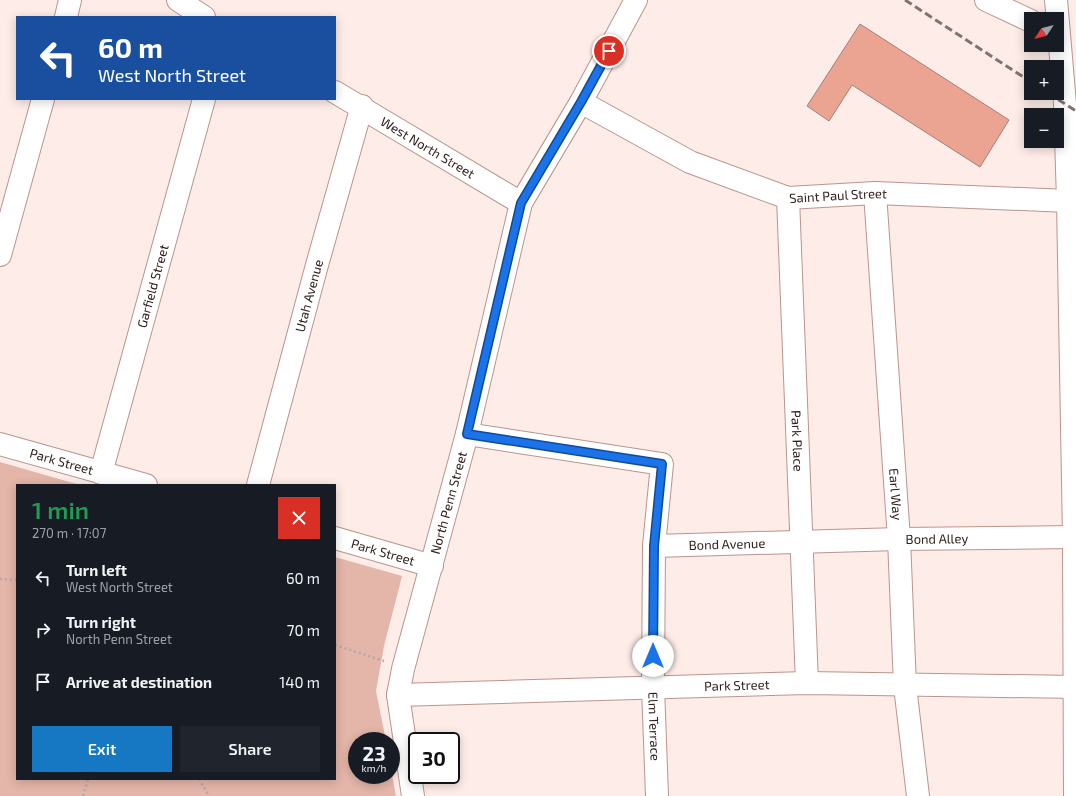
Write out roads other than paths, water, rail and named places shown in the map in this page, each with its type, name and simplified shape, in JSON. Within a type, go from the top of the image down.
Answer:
[{"type":"street","points":[[66,16],[70,0]]},
{"type":"street","points":[[178,0],[202,16]]},
{"type":"street","name":"North Penn Street","points":[[413,796],[398,696],[403,669],[467,434],[521,203],[581,102],[636,0]]},
{"type":"street","points":[[986,0],[1024,17]]},
{"type":"street","points":[[1056,0],[1057,12]]},
{"type":"street","points":[[1060,52],[1065,104],[1068,201],[1074,537],[1075,796]]},
{"type":"street","name":"West North Street","points":[[336,93],[362,106],[521,203]]},
{"type":"street","points":[[0,256],[43,100]]},
{"type":"street","name":"Garfield Street","points":[[101,473],[204,100]]},
{"type":"street","name":"Saint Paul Street","points":[[581,102],[690,162],[788,198],[875,193],[1068,201]]},
{"type":"street","name":"Utah Avenue","points":[[258,484],[317,265],[362,106]]},
{"type":"street","name":"Earl Way","points":[[875,193],[899,539],[905,686],[918,796]]},
{"type":"street","name":"Park Place","points":[[788,198],[800,542],[807,683]]},
{"type":"street","name":"Elm Terrace","points":[[467,434],[662,464],[654,546],[653,687],[656,796]]},
{"type":"street","name":"Park Street","points":[[0,444],[142,484]]},
{"type":"street","name":"Bond Alley","points":[[800,542],[1074,537]]},
{"type":"street","name":"Park Street","points":[[336,538],[432,566]]},
{"type":"street","name":"Bond Avenue","points":[[654,546],[800,542]]},
{"type":"street","name":"Park Street","points":[[398,696],[807,683],[1075,688]]},
{"type":"railway","points":[[905,0],[1024,77]]},
{"type":"railway","points":[[1059,100],[1076,111]]}]
